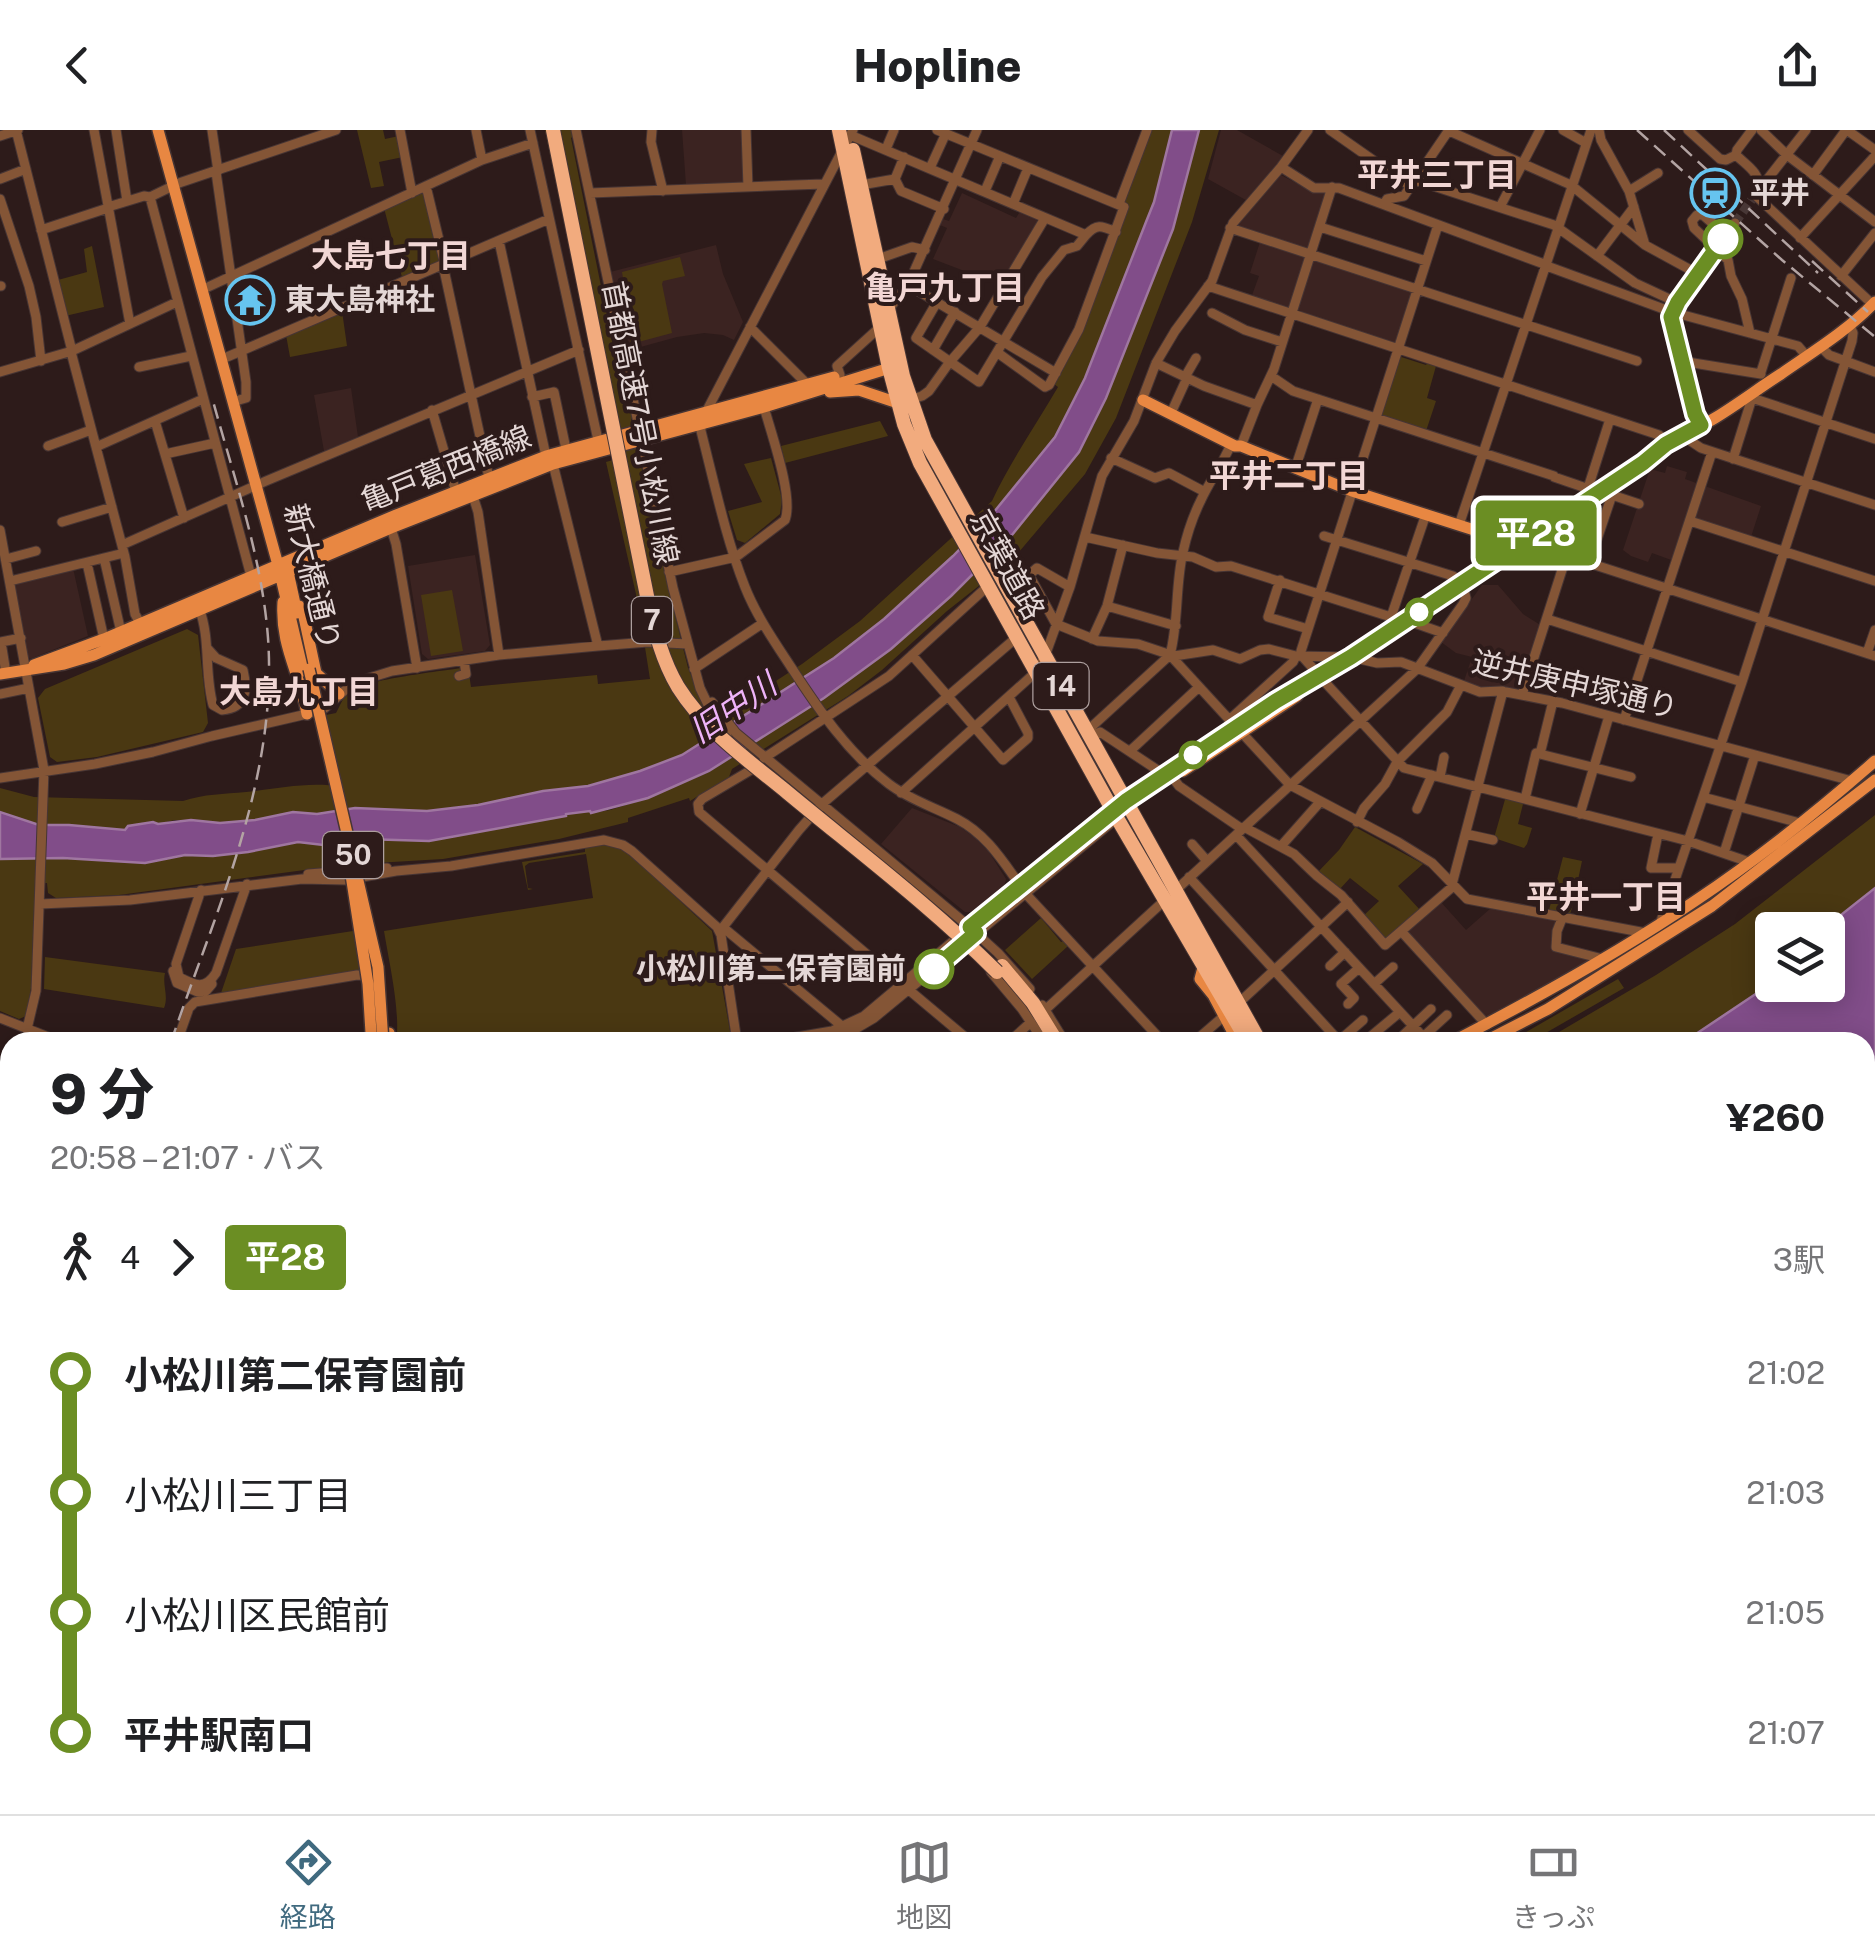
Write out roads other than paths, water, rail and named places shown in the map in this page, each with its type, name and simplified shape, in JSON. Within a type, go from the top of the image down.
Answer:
[{"type":"highway","name":"首都高速7号小松川線","points":[[557,130],[648,601],[658,644],[672,675],[696,711],[733,747],[980,955],[1027,1007],[1041,1032]]},
{"type":"highway","name":"首都高速7号小松川線","points":[[557,130],[655,600],[678,672],[701,706],[737,741],[986,950],[1033,1003],[1051,1032]]},
{"type":"highway","name":"京葉道路","points":[[846,135],[878,260],[894,363]]},
{"type":"highway","name":"京葉道路","points":[[846,135],[880,327],[894,363],[920,464],[965,530],[1016,638],[1115,815],[1256,1032]]},
{"type":"highway","name":"京葉道路","points":[[988,575],[1045,656],[1128,804],[1170,895]]},
{"type":"highway","name":"京葉道路","points":[[1207,957],[1243,1032]]},
{"type":"main road","name":"新大橋通り","points":[[162,130],[224,389],[259,485]]},
{"type":"main road","name":"新大橋通り","points":[[176,185],[208,287],[289,592],[378,967],[380,1032]]},
{"type":"main road","points":[[1115,815],[1236,727],[1351,657],[1398,621],[1571,510],[1591,492],[1609,491],[1666,444],[1750,397],[1850,326],[1873,301]]},
{"type":"main road","points":[[1701,425],[1762,376],[1833,334],[1873,301]]},
{"type":"main road","name":"亀戸葛西橋線","points":[[703,419],[840,375],[894,363]]},
{"type":"main road","name":"亀戸葛西橋線","points":[[3,674],[64,664],[118,637],[456,492],[471,490],[489,478],[641,435],[764,407],[894,363]]},
{"type":"main road","points":[[785,401],[850,389],[904,402]]},
{"type":"main road","points":[[1143,400],[1295,469],[1497,538],[1509,552]]},
{"type":"main road","name":"亀戸葛西橋線","points":[[118,637],[140,623],[197,605],[251,576],[391,528],[471,490],[549,460],[566,449],[641,435]]},
{"type":"main road","points":[[1649,459],[1685,435]]},
{"type":"main road","points":[[289,592],[304,617],[316,672],[339,694]]},
{"type":"main road","points":[[289,592],[283,630],[307,714]]},
{"type":"main road","points":[[1473,1032],[1660,924],[1800,824],[1875,761]]},
{"type":"main road","points":[[1503,1032],[1712,906],[1875,780]]},
{"type":"main road","points":[[1233,1032],[1200,979],[1207,957],[1224,964],[1258,1032]]},
{"type":"street","points":[[0,136],[17,130],[140,623]]},
{"type":"street","points":[[94,130],[130,324]]},
{"type":"street","points":[[116,130],[127,201]]},
{"type":"street","points":[[212,130],[246,382],[246,398],[239,400]]},
{"type":"street","points":[[400,130],[412,193]]},
{"type":"street","points":[[476,130],[482,160]]},
{"type":"street","points":[[530,130],[598,440]]},
{"type":"street","points":[[576,130],[669,572],[700,688],[751,770],[960,942],[1010,993],[1039,1032]]},
{"type":"street","points":[[652,130],[651,142],[663,191]]},
{"type":"street","points":[[746,130],[748,188]]},
{"type":"street","points":[[886,149],[894,130]]},
{"type":"street","points":[[888,310],[908,286],[976,130]]},
{"type":"street","points":[[1119,204],[1147,130]]},
{"type":"street","points":[[902,792],[1036,672],[1070,587],[1102,476],[1143,400],[1156,363],[1216,274],[1238,214],[1308,130]]},
{"type":"street","points":[[1330,130],[1413,183],[1557,227],[1675,307]]},
{"type":"street","points":[[1384,204],[1387,199],[1404,196],[1449,130],[1571,185],[1645,245],[1698,274]]},
{"type":"street","points":[[1500,208],[1540,130]]},
{"type":"street","points":[[1563,130],[1586,143]]},
{"type":"street","points":[[1459,525],[1590,130]]},
{"type":"street","points":[[1600,130],[1601,140],[1629,190],[1645,245]]},
{"type":"street","points":[[1688,130],[1726,160],[1736,156],[1752,130]]},
{"type":"street","points":[[1699,140],[1706,130]]},
{"type":"street","points":[[1760,130],[1875,222]]},
{"type":"street","points":[[1756,195],[1806,130]]},
{"type":"street","points":[[1800,238],[1875,153],[1847,130],[1813,175]]},
{"type":"street","points":[[41,230],[144,196],[150,198],[176,185],[331,132]]},
{"type":"street","points":[[930,168],[942,132],[1124,207],[1078,329],[1048,385],[1045,387],[998,353]]},
{"type":"street","points":[[1086,235],[846,135],[703,419],[722,513],[746,588],[825,720],[867,765],[902,792],[974,830],[1154,1032]]},
{"type":"street","points":[[208,287],[482,160],[533,143]]},
{"type":"street","points":[[985,191],[1000,156]]},
{"type":"street","points":[[1736,156],[1756,174],[1773,174]]},
{"type":"street","points":[[904,157],[895,179],[901,191],[944,209]]},
{"type":"street","points":[[1281,167],[1314,188],[1332,188],[1384,204],[1544,264],[1798,346],[1804,353]]},
{"type":"street","points":[[1014,204],[1028,168]]},
{"type":"street","points":[[0,179],[26,169]]},
{"type":"street","points":[[1629,190],[1658,173]]},
{"type":"street","points":[[1756,174],[1760,183],[1756,195]]},
{"type":"street","points":[[861,185],[895,179]]},
{"type":"street","points":[[590,193],[824,184]]},
{"type":"street","points":[[426,186],[489,478]]},
{"type":"street","points":[[1089,734],[1170,655],[1182,556],[1191,524],[1271,376],[1332,188]]},
{"type":"street","points":[[1756,195],[1873,301]]},
{"type":"street","points":[[150,198],[251,576]]},
{"type":"street","points":[[0,199],[29,286],[41,360]]},
{"type":"street","points":[[1597,256],[1634,207]]},
{"type":"street","points":[[1726,234],[1703,216],[1695,217],[1692,223],[1728,260],[1750,333]]},
{"type":"street","points":[[904,402],[929,392],[980,327],[1045,218]]},
{"type":"street","points":[[227,357],[549,220]]},
{"type":"street","points":[[1701,425],[1672,324],[1675,307],[1735,223]]},
{"type":"street","points":[[1236,727],[1299,656],[1438,225]]},
{"type":"street","points":[[937,302],[916,338],[979,382],[1042,277],[1064,250],[1077,246],[1094,226],[1116,232]]},
{"type":"street","points":[[1320,227],[1426,261]]},
{"type":"street","points":[[1230,228],[1636,361]]},
{"type":"street","points":[[1842,276],[1875,233]]},
{"type":"street","points":[[499,241],[532,396],[598,646]]},
{"type":"street","points":[[878,260],[912,247],[925,250]]},
{"type":"street","points":[[1681,361],[1762,376],[1791,278]]},
{"type":"street","points":[[29,286],[54,279]]},
{"type":"street","points":[[908,286],[1056,373]]},
{"type":"street","points":[[1208,286],[1660,435],[1666,444]]},
{"type":"street","points":[[1225,292],[1214,315],[1282,342]]},
{"type":"street","points":[[0,372],[72,351],[176,302]]},
{"type":"street","points":[[933,350],[955,312]]},
{"type":"street","points":[[750,326],[808,385]]},
{"type":"street","points":[[1660,924],[1826,423],[1853,334],[1850,326]]},
{"type":"street","points":[[840,375],[838,366],[880,327]]},
{"type":"street","points":[[1821,347],[1828,355],[1875,372]]},
{"type":"street","points":[[7,580],[104,558],[259,485],[579,350]]},
{"type":"street","points":[[139,367],[192,356]]},
{"type":"street","points":[[1171,414],[1196,358]]},
{"type":"street","points":[[1156,363],[1257,405]]},
{"type":"street","points":[[1271,376],[1293,391],[1554,476],[1591,492],[1610,418]]},
{"type":"street","points":[[532,396],[554,392],[566,449]]},
{"type":"street","points":[[1733,459],[1750,397],[1875,439]]},
{"type":"street","points":[[96,447],[203,399]]},
{"type":"street","points":[[1295,469],[1318,399]]},
{"type":"street","points":[[669,572],[736,557],[781,524],[788,514],[788,498],[764,407]]},
{"type":"street","points":[[432,410],[456,492]]},
{"type":"street","points":[[155,421],[184,518]]},
{"type":"street","points":[[48,446],[92,430]]},
{"type":"street","points":[[1685,435],[1712,452],[1875,505]]},
{"type":"street","points":[[165,454],[216,443]]},
{"type":"street","points":[[1624,720],[1712,452]]},
{"type":"street","points":[[1111,458],[1155,478],[1169,472],[1205,492]]},
{"type":"street","points":[[471,490],[478,512],[499,656]]},
{"type":"street","points":[[1589,563],[1609,491],[1639,504]]},
{"type":"street","points":[[62,522],[112,507]]},
{"type":"street","points":[[1522,695],[1577,523],[1571,510]]},
{"type":"street","points":[[1398,621],[1409,563],[1426,514]]},
{"type":"street","points":[[1690,521],[1875,581]]},
{"type":"street","points":[[391,528],[417,668]]},
{"type":"street","points":[[0,530],[44,770],[36,991],[27,1030]]},
{"type":"street","points":[[1045,1010],[1417,668],[1466,598],[1462,582],[1453,576],[1324,536]]},
{"type":"street","points":[[1085,538],[1193,558],[1216,568],[1230,566],[1443,633]]},
{"type":"street","points":[[1528,538],[1537,545],[1589,563],[1871,654],[1875,630]]},
{"type":"street","points":[[1092,638],[1106,606],[1123,545]]},
{"type":"street","points":[[6,559],[36,551]]},
{"type":"street","points":[[104,558],[118,637]]},
{"type":"street","points":[[87,563],[118,637]]},
{"type":"street","points":[[1056,624],[1029,575],[1037,568],[1070,587]]},
{"type":"street","points":[[764,758],[878,684],[988,575]]},
{"type":"street","points":[[1280,580],[1268,617],[1308,629]]},
{"type":"street","points":[[197,605],[207,648],[212,698],[216,707],[242,717]]},
{"type":"street","points":[[1106,606],[1176,626]]},
{"type":"street","points":[[1546,618],[1742,682]]},
{"type":"street","points":[[694,669],[763,622]]},
{"type":"street","name":"逆井庚申塚通り","points":[[1056,624],[1104,642],[1138,644],[1170,655],[1219,650],[1240,659],[1269,649],[1299,656],[1401,662],[1480,692],[1504,691],[1553,701],[1852,781]]},
{"type":"street","points":[[3,674],[1,642],[21,638]]},
{"type":"street","points":[[720,931],[822,804],[1016,638]]},
{"type":"street","points":[[0,778],[141,755],[242,717],[307,714],[325,708],[360,680],[392,671],[598,646],[687,644]]},
{"type":"street","points":[[207,648],[214,656],[242,668],[242,717]]},
{"type":"street","points":[[912,654],[1002,760],[1028,738],[1009,698]]},
{"type":"street","points":[[1170,655],[1290,785],[1432,863],[1472,901],[1646,933]]},
{"type":"street","points":[[1299,656],[1404,768],[1688,842],[1749,862]]},
{"type":"street","points":[[459,676],[466,674],[464,660]]},
{"type":"street","points":[[208,676],[212,664],[227,662]]},
{"type":"street","points":[[1357,822],[1398,762],[1447,712],[1461,685]]},
{"type":"street","points":[[1130,751],[1199,687]]},
{"type":"street","points":[[0,694],[29,688]]},
{"type":"street","points":[[1089,734],[1100,732],[1241,830],[1282,846],[1348,902],[1385,945],[1452,885],[1504,691]]},
{"type":"street","points":[[1540,754],[1553,701]]},
{"type":"street","points":[[715,712],[764,758],[974,930],[1021,978],[1059,1032]]},
{"type":"street","points":[[1580,814],[1608,716]]},
{"type":"street","points":[[1525,798],[1536,753],[1631,777]]},
{"type":"street","points":[[1724,853],[1755,755]]},
{"type":"street","points":[[1418,810],[1444,757]]},
{"type":"street","points":[[751,770],[702,800],[698,808],[702,816],[959,1032]]},
{"type":"street","points":[[1703,797],[1800,824]]},
{"type":"street","points":[[1282,846],[1320,802]]},
{"type":"street","points":[[851,1032],[1115,815]]},
{"type":"street","points":[[1241,830],[1321,926],[1419,1032]]},
{"type":"street","points":[[1466,834],[1492,840]]},
{"type":"street","points":[[1658,834],[1651,868],[1679,868]]},
{"type":"street","points":[[40,904],[112,902],[302,879],[345,880],[596,840],[615,842],[639,858],[720,931],[735,1032]]},
{"type":"street","points":[[1192,844],[1207,861]]},
{"type":"street","points":[[1190,877],[1331,1032]]},
{"type":"street","points":[[201,890],[176,964],[180,977],[199,985],[209,983],[216,973],[247,884]]},
{"type":"street","points":[[1243,999],[1348,902]]},
{"type":"street","points":[[1562,916],[1556,947],[1603,959]]},
{"type":"street","points":[[720,931],[726,929],[843,1028]]},
{"type":"street","points":[[1401,931],[1487,1025]]},
{"type":"street","points":[[1330,966],[1345,952]]},
{"type":"street","points":[[1348,1004],[1354,998],[1342,984],[1359,968]]},
{"type":"street","points":[[1374,984],[1393,968]]},
{"type":"street","points":[[180,1032],[188,1008],[195,1002],[368,974],[374,976],[379,1032]]},
{"type":"street","points":[[828,1032],[864,1016],[906,987]]},
{"type":"street","points":[[1407,1032],[1431,1008]]},
{"type":"street","points":[[1376,1032],[1400,1012]]},
{"type":"street","points":[[1206,1032],[1224,1016]]},
{"type":"street","points":[[1433,1032],[1447,1016]]},
{"type":"street","points":[[0,1018],[33,1032]]},
{"type":"street","points":[[1350,1032],[1363,1020]]},
{"type":"street","points":[[1020,1032],[1031,1022]]},
{"type":"tunnel","points":[[1735,223],[1755,195]]},
{"type":"railway","points":[[1637,130],[1875,337]]},
{"type":"railway","points":[[1664,130],[1818,273]]},
{"type":"railway","points":[[1812,261],[1868,312]]},
{"type":"railway","points":[[175,1032],[240,844],[263,743],[269,691],[268,638],[260,578],[213,401]]},
{"type":"place","name":"平井","points":[[1715,193]]},
{"type":"place","name":"東大島神社","points":[[250,300]]},
{"type":"place","name":"小松川第二保育園前","points":[[934,969]]},
{"type":"district","name":"平井三丁目","points":[[1437,175]]},
{"type":"district","name":"大島七丁目","points":[[391,256]]},
{"type":"district","name":"亀戸九丁目","points":[[945,288]]},
{"type":"district","name":"平井二丁目","points":[[1289,476]]},
{"type":"district","name":"大島九丁目","points":[[299,692]]},
{"type":"district","name":"平井一丁目","points":[[1606,897]]},
{"type":"water label","name":"旧中川","points":[[733,708]]}]
